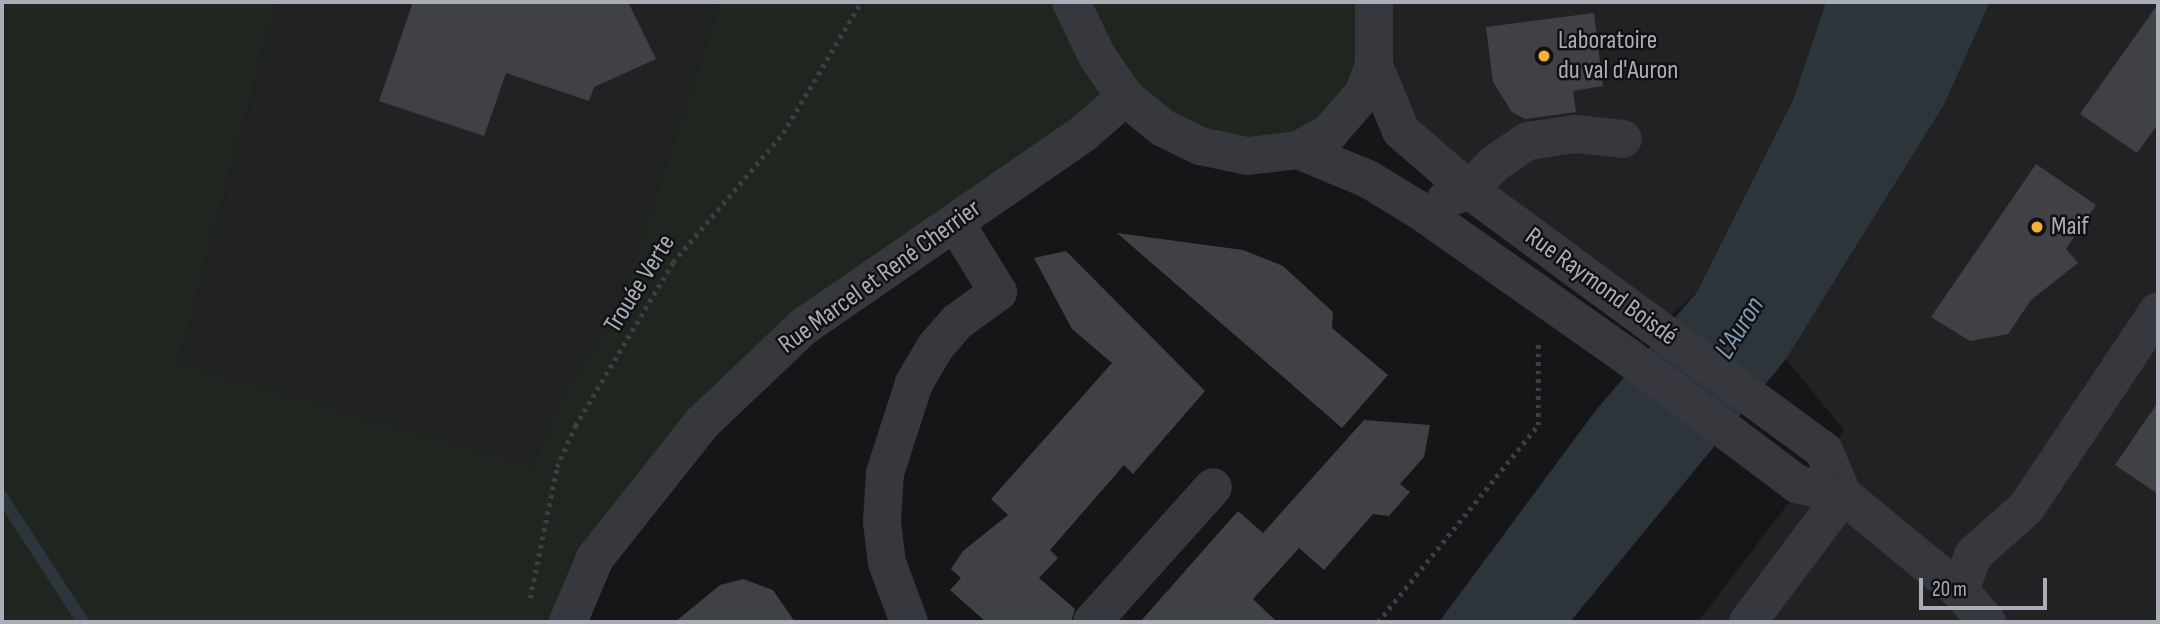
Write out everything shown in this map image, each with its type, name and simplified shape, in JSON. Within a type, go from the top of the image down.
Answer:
[{"type":"street","points":[[1072,2],[1097,56],[1125,97],[1163,128],[1200,146],[1247,156],[1298,150],[1330,132],[1363,94],[1374,66],[1374,2]]},
{"type":"street","name":"Rue Raymond Boisdé","points":[[1374,66],[1401,131],[1469,190],[1824,451],[1843,495]]},
{"type":"street","name":"Rue Marcel et René Cherrier","points":[[568,622],[595,558],[702,423],[803,327],[1084,133],[1125,97]]},
{"type":"street","points":[[1419,211],[1469,190],[1495,163],[1528,141],[1575,134],[1623,139]]},
{"type":"street","name":"Rue Raymond Boisdé","points":[[1298,150],[1368,179],[1419,211],[1628,357],[1797,484],[1843,495],[1960,591],[1987,622]]},
{"type":"street","points":[[909,622],[887,563],[882,522],[885,472],[914,383],[936,346],[957,322],[998,292],[955,222]]},
{"type":"street","points":[[1960,591],[1973,555],[2026,508],[2158,311]]},
{"type":"street","points":[[1091,622],[1213,486]]},
{"type":"street","points":[[1748,622],[1843,495]]},
{"type":"path","name":"Trouée Verte","points":[[528,611],[557,467],[575,426],[673,261],[783,133],[861,2]]},
{"type":"path","points":[[1378,622],[1538,425],[1538,294]]},
{"type":"shaded area","points":[[2,2],[277,2],[180,362],[531,465],[566,386],[613,319],[718,2],[1374,2],[1363,94],[1247,156],[1126,97],[803,327],[568,622],[2,622]]},
{"type":"shaded area","points":[[277,2],[718,2],[613,319],[566,386],[531,465],[180,362]]},
{"type":"shaded area","points":[[1374,2],[1826,2],[1793,100],[1697,292],[1657,328],[1401,131]]},
{"type":"shaded area","points":[[1990,2],[2158,2],[2158,622],[1698,622],[1844,430],[1786,359],[1945,103]]},
{"type":"water","name":"L'Auron","points":[[1826,2],[1990,2],[1945,103],[1786,359],[1570,622],[1439,622],[1596,410],[1697,292],[1793,100]]},
{"type":"building","points":[[413,2],[628,2],[656,59],[594,87],[589,101],[506,73],[484,136],[379,101]]},
{"type":"building","points":[[2158,4],[2158,124],[2137,153],[2080,114]]},
{"type":"building","name":"Laboratoire du val d'Auron","points":[[1594,13],[1603,86],[1573,91],[1576,112],[1525,119],[1512,112],[1493,82],[1486,27]]},
{"type":"building","name":"Maif","points":[[2036,164],[2096,205],[2066,249],[2078,263],[2031,300],[2008,334],[1970,341],[1931,317]]},
{"type":"building","points":[[1117,233],[1243,250],[1283,266],[1333,312],[1332,328],[1388,375],[1342,428]]},
{"type":"building","points":[[1066,251],[1205,391],[1133,474],[1124,465],[1050,550],[1058,558],[1039,578],[1075,609],[1071,622],[986,622],[950,590],[961,578],[951,569],[963,551],[1008,515],[991,499],[1112,363],[1072,329],[1034,258]]},
{"type":"building","points":[[2158,402],[2158,494],[2115,465]]},
{"type":"building","points":[[1364,420],[1430,425],[1424,457],[1400,484],[1410,492],[1389,516],[1373,514],[1324,570],[1299,548],[1253,599],[1277,622],[1140,622],[1238,511],[1263,533]]},
{"type":"building","points":[[743,579],[773,590],[795,622],[675,622],[720,585]]},
{"type":"waterway","points":[[2,497],[83,622]]},
{"type":"place","name":"Laboratoire du val d'Auron","points":[[1544,56]]},
{"type":"place","name":"Maif","points":[[2037,227]]}]
